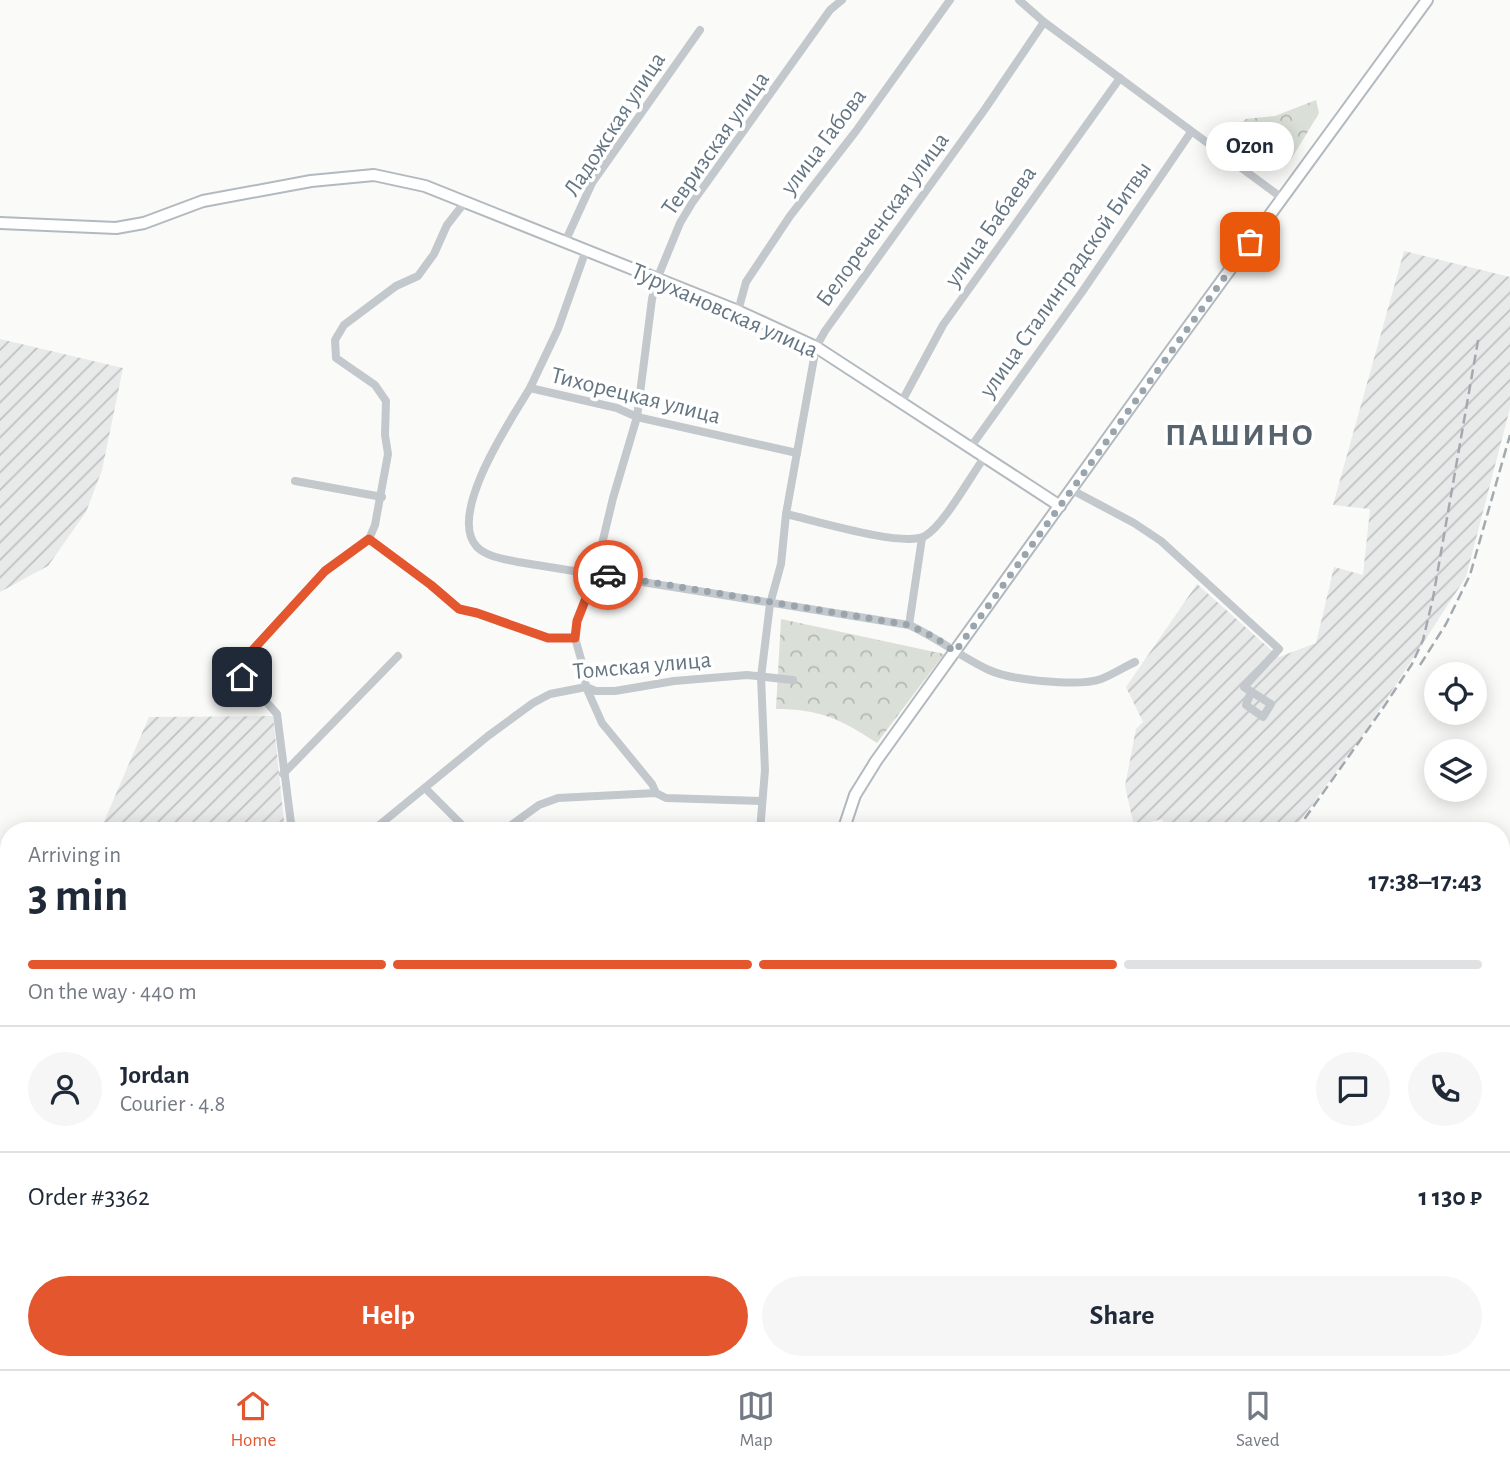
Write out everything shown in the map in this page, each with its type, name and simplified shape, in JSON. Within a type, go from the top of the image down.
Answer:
[{"type":"street","name":"Тевризская улица","points":[[656,793],[652,784],[602,723],[586,687],[575,638],[577,621],[596,573],[613,498],[637,417],[652,299],[657,279],[680,223],[692,203],[830,10],[842,0]]},
{"type":"street","name":"улица Габова","points":[[738,312],[746,282],[790,216],[950,0]]},
{"type":"street","points":[[1019,0],[1044,22],[1282,198]]},
{"type":"street","points":[[845,822],[850,805],[862,782],[1427,0]]},
{"type":"street","name":"Белореченская улица","points":[[760,822],[765,770],[761,677],[770,604],[781,564],[786,514],[816,347],[1044,22]]},
{"type":"street","name":"Ладожская улица","points":[[565,243],[592,183],[700,30]]},
{"type":"street","name":"улица Бабаева","points":[[901,403],[943,325],[1120,78]]},
{"type":"street","name":"улица Сталинградской Битвы","points":[[970,448],[1082,292],[1191,132]]},
{"type":"street","name":"Турухановская улица","points":[[0,223],[104,228],[144,223],[203,201],[337,178],[374,175],[400,178],[586,250],[816,347],[1060,506]]},
{"type":"street","points":[[291,822],[277,715],[238,670],[240,664],[325,571],[369,539],[382,496],[388,454],[385,435],[386,401],[375,385],[336,358],[335,340],[344,326],[396,286],[418,276],[435,254],[447,225],[465,202]]},
{"type":"street","name":"Тихорецкая улица","points":[[586,250],[558,329],[530,388],[617,408],[637,417],[797,453]]},
{"type":"street","points":[[530,388],[494,449],[471,502],[471,537],[476,546],[492,555],[770,604],[909,625],[1007,678],[1087,682],[1101,679],[1135,662]]},
{"type":"street","points":[[786,514],[900,540],[922,538],[936,526],[984,457]]},
{"type":"street","points":[[295,481],[382,496]]},
{"type":"street","points":[[1072,491],[1134,523],[1161,541],[1279,649],[1244,687],[1251,692]]},
{"type":"street","points":[[909,625],[922,538]]},
{"type":"street","points":[[369,539],[459,609],[548,638],[575,638]]},
{"type":"street","points":[[284,774],[398,656]]},
{"type":"street","name":"Томская улица","points":[[384,822],[488,736],[550,694],[586,687],[596,691],[615,691],[674,681],[747,676],[793,680]]},
{"type":"street","points":[[426,789],[459,822]]},
{"type":"street","points":[[515,822],[539,805],[558,798],[656,793],[666,798],[761,801]]},
{"type":"shaded area","points":[[1404,251],[1510,277],[1510,408],[1466,577],[1363,735],[1300,822],[1163,822],[1162,819],[1133,822],[1125,786],[1136,729],[1143,722],[1126,687],[1197,584],[1279,657],[1316,643],[1334,567],[1363,575],[1370,509],[1333,505]]},
{"type":"shaded area","points":[[0,339],[123,368],[102,470],[86,512],[48,566],[0,592]]},
{"type":"shaded area","points":[[273,716],[284,822],[104,822],[149,717]]},
{"type":"green space","points":[[1316,100],[1319,113],[1292,158],[1278,169],[1233,137],[1231,131],[1246,119],[1275,116]]},
{"type":"green space","points":[[781,619],[944,654],[877,743],[829,717],[805,711],[776,709]]},
{"type":"railway","points":[[1302,822],[1383,708],[1412,664],[1423,640],[1433,598],[1479,335]]},
{"type":"railway","points":[[1420,665],[1446,624],[1470,575],[1510,435]]},
{"type":"way so far","points":[[608,575],[909,625],[936,638],[955,652],[1250,242]]},
{"type":"place","name":"Ozon","points":[[1250,242]]},
{"type":"district","name":"ПАШИНО","points":[[1240,434]]},
{"type":"route","points":[[242,677],[238,670],[240,664],[297,600],[325,571],[369,539],[459,609],[548,638],[575,638],[577,621],[596,573],[608,575]]}]
